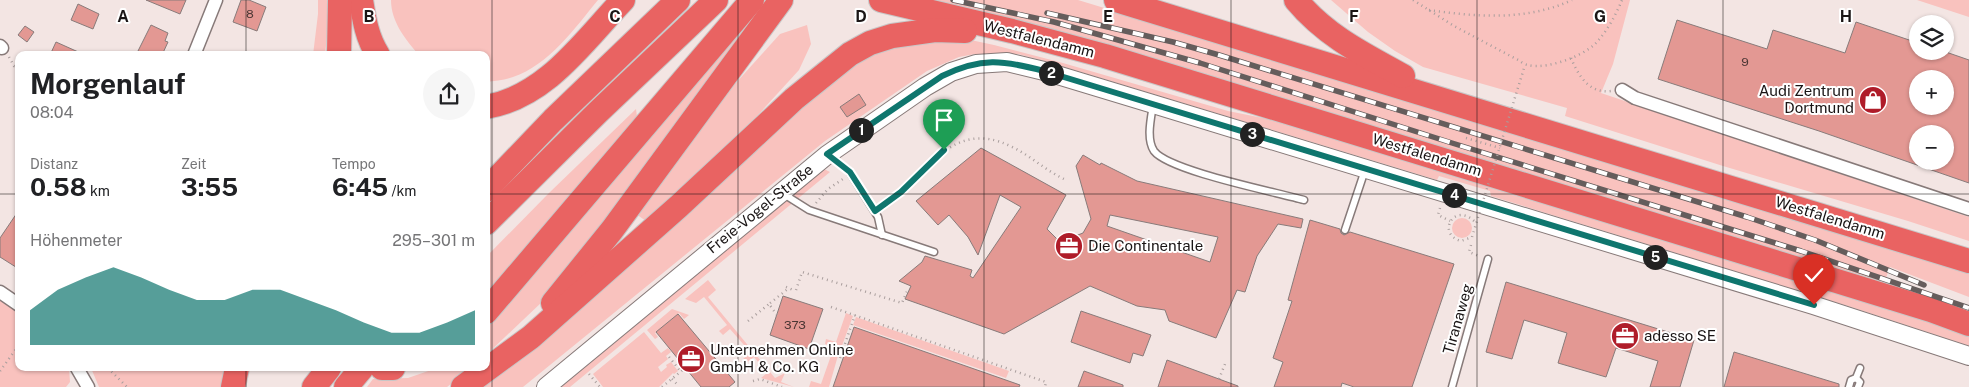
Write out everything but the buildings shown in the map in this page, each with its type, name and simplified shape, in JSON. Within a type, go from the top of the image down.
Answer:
[{"type":"highway","points":[[337,49],[340,0]]},
{"type":"highway","points":[[361,0],[365,26],[375,51]]},
{"type":"highway","points":[[490,106],[520,97],[538,87],[555,72],[623,0]]},
{"type":"highway","points":[[645,32],[664,0]]},
{"type":"highway","points":[[490,186],[553,120],[678,0]]},
{"type":"highway","points":[[490,219],[598,112],[716,0]]},
{"type":"highway","points":[[490,307],[752,0]]},
{"type":"highway","points":[[490,366],[548,308],[592,255],[781,0]]},
{"type":"highway","name":"Westfalendamm","points":[[881,0],[1072,47],[1922,307],[1969,324]]},
{"type":"highway","name":"Westfalendamm","points":[[1116,0],[1969,261]]},
{"type":"highway","points":[[1296,0],[1331,34],[1345,44],[1405,77],[1433,97]]},
{"type":"highway","points":[[490,366],[531,337],[551,320],[679,206],[794,99],[850,54],[870,42],[892,36],[949,30],[987,33],[1012,31]]},
{"type":"highway","points":[[233,387],[236,371]]},
{"type":"highway","points":[[314,387],[327,371]]},
{"type":"highway","points":[[346,387],[359,371]]},
{"type":"highway","points":[[463,387],[484,371]]},
{"type":"street","points":[[196,51],[216,0]]},
{"type":"street","name":"Freie-Vogel-Straße","points":[[546,387],[827,154],[942,76],[959,68],[983,63],[1014,63],[1153,104],[1814,305],[1969,356]]},
{"type":"street","points":[[1622,90],[1635,98],[1969,209]]},
{"type":"street","points":[[0,292],[15,302]]},
{"type":"street","points":[[75,387],[78,371]]},
{"type":"street","points":[[79,371],[88,387]]},
{"type":"lane","points":[[1153,104],[1150,136],[1154,150],[1166,160],[1192,170],[1304,200]]},
{"type":"lane","points":[[827,154],[851,174],[875,211],[882,235]]},
{"type":"lane","points":[[1345,230],[1366,169]]},
{"type":"lane","points":[[781,192],[809,210],[934,252]]},
{"type":"lane","name":"Tiranaweg","points":[[1452,387],[1488,258]]},
{"type":"lane","points":[[1849,387],[1851,380],[1856,378],[1860,368]]},
{"type":"lane","points":[[1856,378],[1860,382],[1858,387]]},
{"type":"path","points":[[1414,0],[1454,26],[1525,65],[1550,65],[1589,49],[1597,42],[1622,0]]},
{"type":"path","points":[[1427,9],[1460,14],[1502,16],[1540,11],[1572,0]]},
{"type":"path","points":[[1571,58],[1582,79],[1596,89]]},
{"type":"path","points":[[1450,221],[1449,230],[1451,236],[1456,240],[1466,241],[1472,237],[1525,65]]},
{"type":"path","points":[[1466,138],[1500,148]]},
{"type":"path","points":[[875,211],[901,192],[944,150],[966,140],[980,139],[1009,145],[1066,180]]},
{"type":"path","points":[[809,210],[828,189],[851,174]]},
{"type":"path","points":[[1441,206],[1438,215],[1450,221]]},
{"type":"path","points":[[1450,221],[1460,215],[1465,215],[1474,221]]},
{"type":"path","points":[[1471,244],[1469,252],[1488,258]]},
{"type":"path","points":[[748,321],[788,287],[794,290],[802,272],[902,303],[908,289]]},
{"type":"path","points":[[768,303],[777,315]]},
{"type":"path","points":[[831,307],[1046,382],[1045,387]]},
{"type":"path","points":[[840,358],[855,315]]},
{"type":"path","points":[[0,371],[15,350]]},
{"type":"path","points":[[669,357],[681,372]]},
{"type":"path","points":[[1220,379],[1225,364]]},
{"type":"path","points":[[662,387],[685,368]]},
{"type":"path","points":[[111,371],[127,387]]},
{"type":"path","points":[[589,374],[600,387]]},
{"type":"path","points":[[672,379],[677,384]]},
{"type":"path","points":[[753,381],[760,379],[782,387]]},
{"type":"shaded area","points":[[318,0],[331,0],[325,51],[313,51]]},
{"type":"shaded area","points":[[391,0],[598,0],[550,55],[538,64],[513,77],[490,82],[490,51],[416,51],[404,37],[396,23]]},
{"type":"shaded area","points":[[762,0],[773,0],[543,301],[490,351],[490,323]]},
{"type":"shaded area","points":[[923,0],[1078,0],[1969,271],[1969,297],[1890,267],[1883,286]]},
{"type":"shaded area","points":[[1331,0],[1630,0],[1613,64],[1601,93],[1969,217],[1969,241],[1565,116],[1567,108],[1423,67],[1395,51],[1368,32]]},
{"type":"shaded area","points":[[1917,0],[1969,0],[1969,17]]},
{"type":"shaded area","points":[[807,25],[811,44],[799,70],[758,115],[646,221],[636,214],[716,105],[780,34]]},
{"type":"shaded area","points":[[966,39],[1063,63],[1228,111],[1268,119],[1923,318],[1969,335],[1969,346],[1848,306],[1491,196],[1490,191],[1439,176],[1437,180],[1018,54],[975,54],[959,57],[927,71],[825,141],[523,387],[479,387],[836,78],[887,46]]},
{"type":"shaded area","points":[[636,109],[637,117],[625,132],[490,290],[490,253]]},
{"type":"shaded area","points":[[824,169],[830,172],[570,387],[561,387]]},
{"type":"shaded area","points":[[1462,218],[1469,221],[1472,228],[1469,235],[1462,238],[1455,235],[1452,228],[1455,221]]},
{"type":"shaded area","points":[[708,280],[716,290],[708,297],[775,378],[785,373],[781,382],[794,387],[761,378],[767,373],[754,357],[746,363],[743,359],[751,353],[730,329],[723,335],[719,331],[727,325],[704,297],[696,303],[685,299]]},
{"type":"shaded area","points":[[0,299],[15,308],[15,371],[69,371],[70,382],[66,387],[0,387]]},
{"type":"shaded area","points":[[672,309],[689,315],[684,319],[679,313],[655,333],[658,337],[655,339],[647,330]]},
{"type":"shaded area","points":[[846,313],[853,316],[829,387],[809,387],[811,381],[821,384],[834,347],[825,344],[826,339],[836,342]]},
{"type":"shaded area","points":[[856,317],[1009,371],[1006,378],[853,325]]},
{"type":"shaded area","points":[[644,332],[661,353],[668,348],[671,352],[666,356],[668,359],[658,367],[661,372],[671,362],[678,371],[673,373],[659,387],[603,387],[593,374]]},
{"type":"shaded area","points":[[92,371],[230,371],[227,387],[99,387]]},
{"type":"shaded area","points":[[428,371],[467,371],[447,387],[367,387],[373,379],[408,378]]},
{"type":"railway","points":[[953,0],[1054,22],[1200,63],[1801,251],[1969,308]]},
{"type":"railway","points":[[1047,13],[1173,42],[1219,55],[1747,217],[1815,240],[1924,285]]},
{"type":"place","name":"Audi Zentrum Dortmund","points":[[1873,100]]},
{"type":"place","name":"Die Continentale","points":[[1069,246]]},
{"type":"place","name":"adesso SE","points":[[1625,336]]},
{"type":"place","name":"Unternehmen Online GmbH & Co. KG","points":[[691,359]]},
{"type":"route","points":[[944,150],[901,192],[875,211],[850,172],[827,154],[942,76],[959,68],[976,64],[1014,63],[1814,305]]}]
